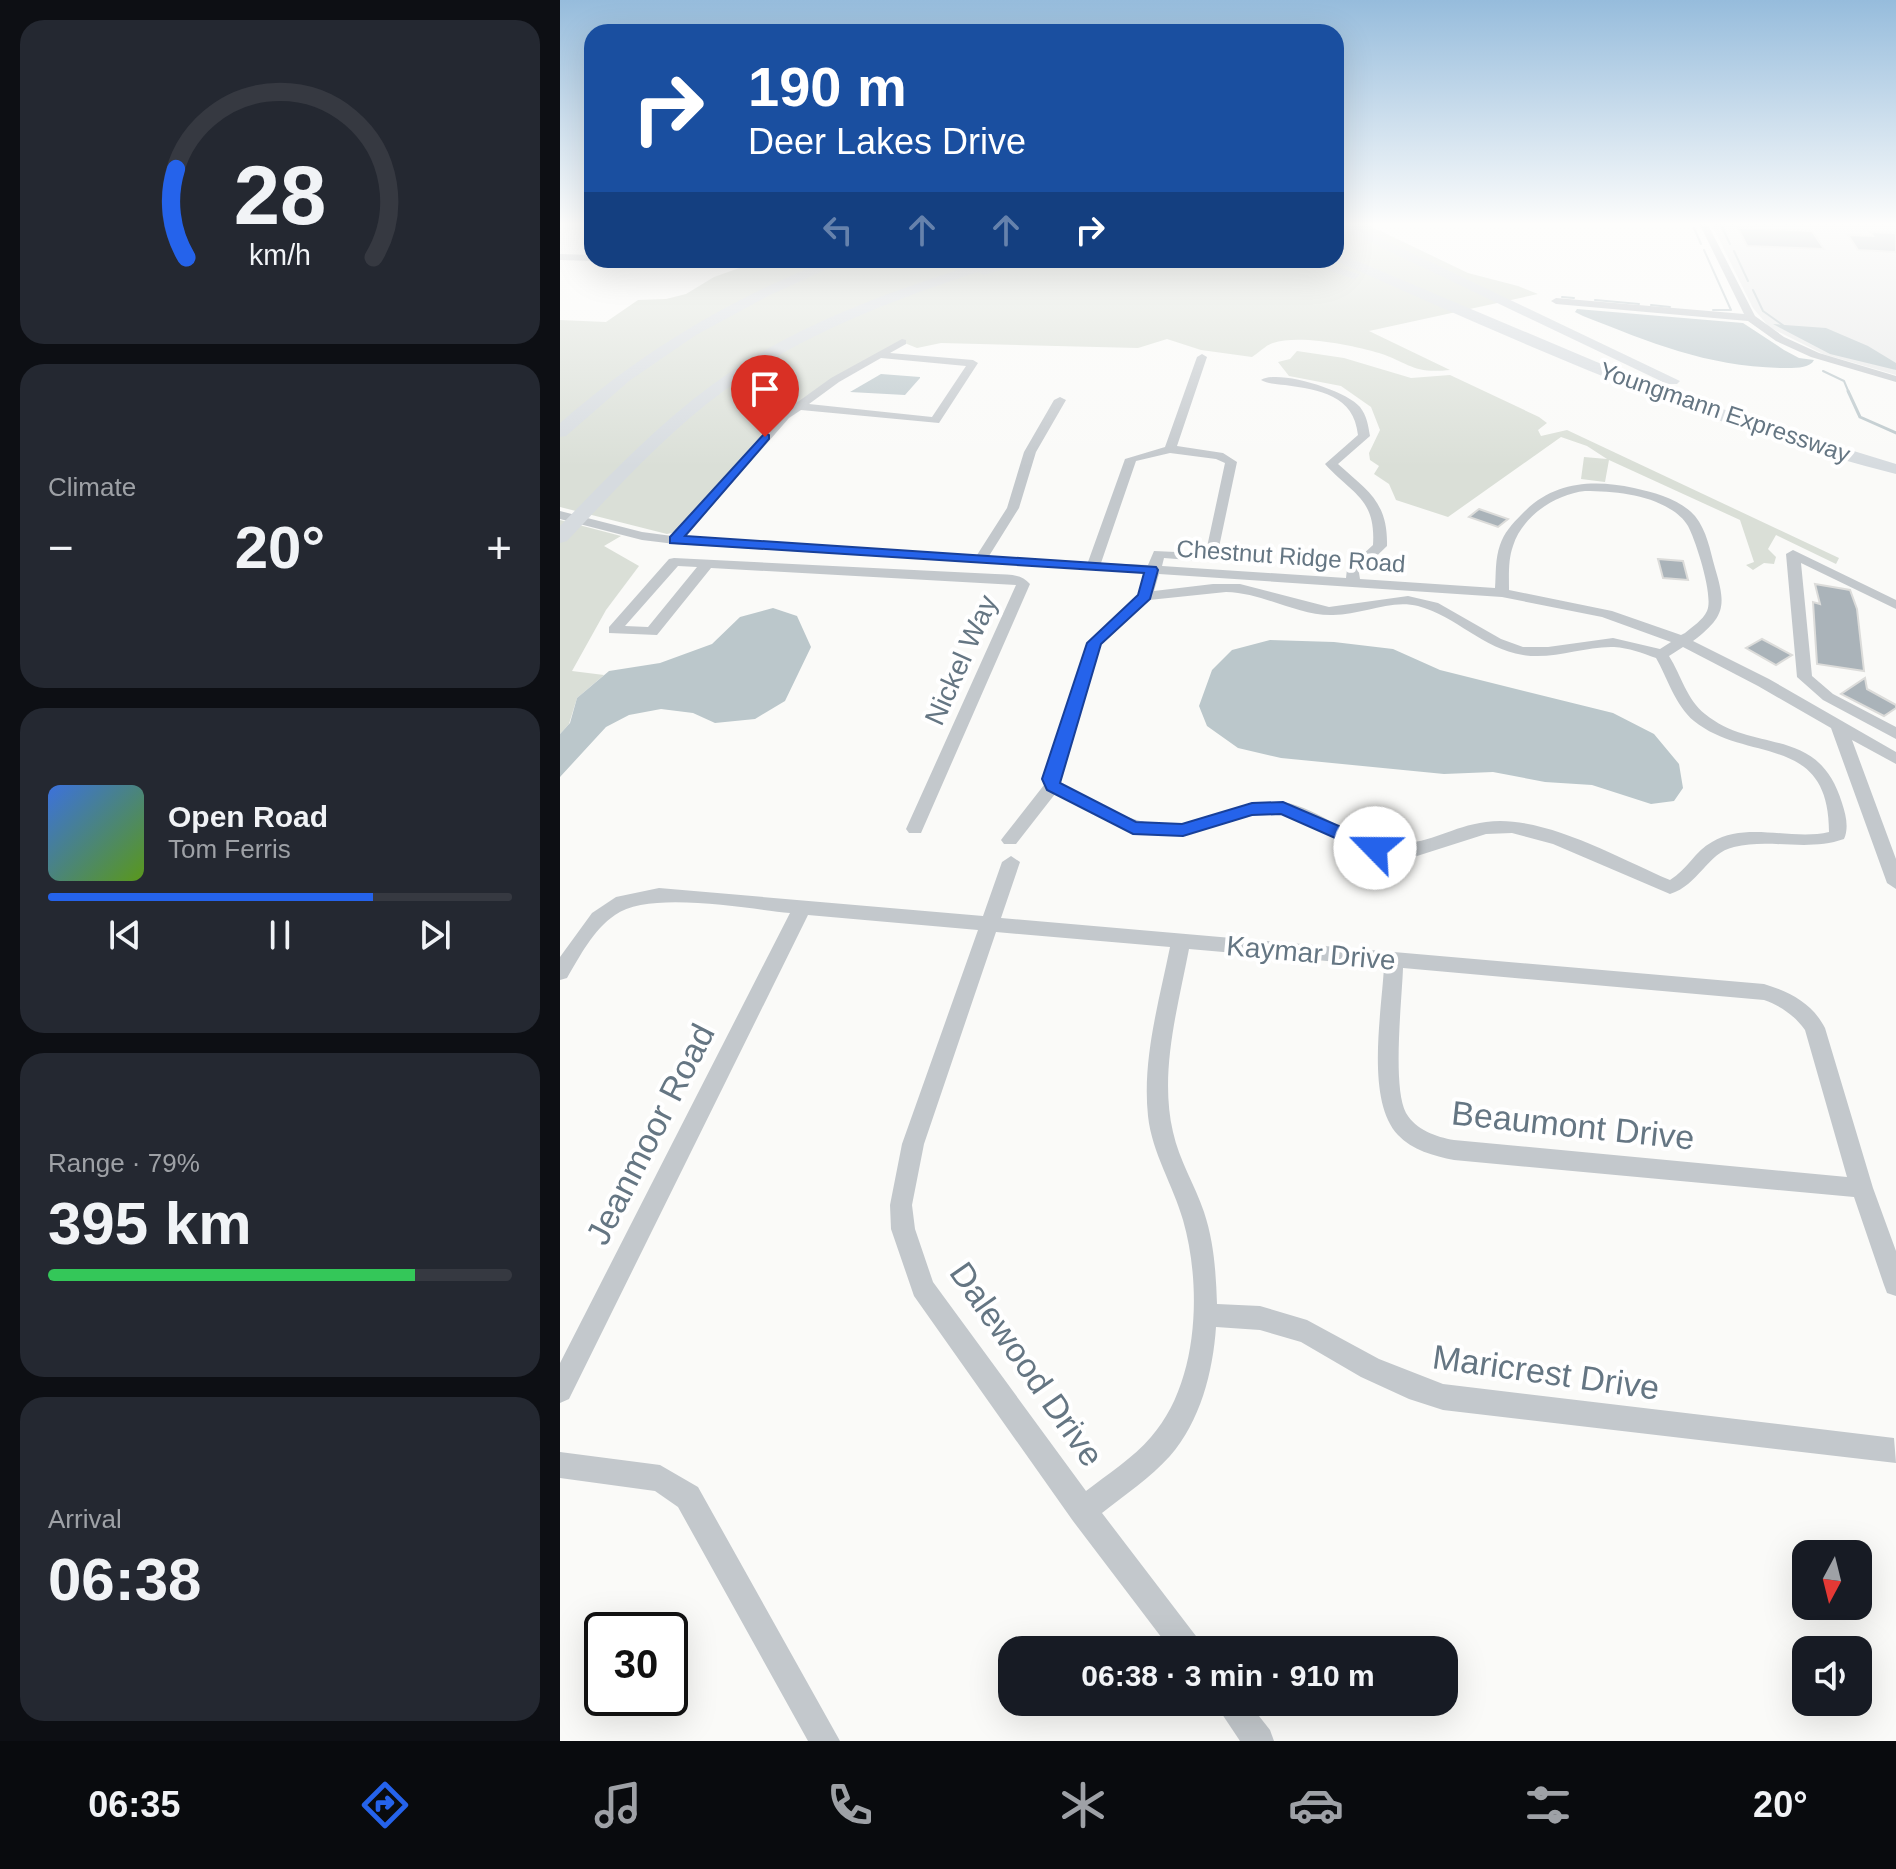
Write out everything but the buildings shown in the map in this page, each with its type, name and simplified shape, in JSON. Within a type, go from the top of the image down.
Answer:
[{"type":"highway","points":[[560,432],[651,355],[679,336],[742,304]]},
{"type":"highway","points":[[561,536],[681,418],[746,369],[830,323],[879,304]]},
{"type":"highway","points":[[1430,304],[1554,352]]},
{"type":"highway","name":"Youngmann Expressway","points":[[1446,304],[1554,352],[1721,415],[1896,469]]},
{"type":"highway","name":"Youngmann Expressway","points":[[1477,304],[1576,346],[1672,381],[1896,451]]},
{"type":"highway","points":[[1511,304],[1672,381]]},
{"type":"street","points":[[1593,304],[1751,318]]},
{"type":"street","points":[[1744,304],[1751,318],[1780,339],[1815,355],[1896,379]]},
{"type":"street","points":[[675,540],[769,432],[798,406],[902,342]]},
{"type":"street","points":[[798,406],[935,421],[973,363],[878,355]]},
{"type":"street","points":[[1170,449],[1202,357]]},
{"type":"street","points":[[1266,380],[1325,390],[1343,397],[1359,411],[1365,422],[1364,436],[1331,464],[1369,497],[1380,517],[1380,546],[1352,572],[1354,582]]},
{"type":"street","points":[[980,560],[1013,508],[1030,452],[1060,400]]},
{"type":"street","points":[[1093,567],[1131,459],[1170,449],[1219,456],[1231,462],[1213,549],[1201,557],[1159,554],[1145,596],[1094,643],[1050,779],[1053,786],[1133,828],[1183,830],[1252,809],[1283,808],[1375,848],[1417,850],[1485,828],[1512,827],[1558,839],[1670,887],[1684,882],[1711,849],[1724,843],[1739,840],[1818,840],[1838,835],[1838,816],[1828,787],[1814,764],[1719,730],[1700,719],[1687,703],[1679,683],[1661,655],[1624,644],[1526,651],[1500,644],[1436,607],[1417,601],[1382,601],[1349,610],[1330,611],[1306,609],[1267,592],[1250,589],[1190,589],[1145,596]]},
{"type":"street","points":[[1502,593],[1504,556],[1509,536],[1540,502],[1554,492],[1576,487],[1608,487],[1648,495],[1676,506],[1692,522],[1715,590],[1713,614],[1661,655]]},
{"type":"street","name":"Chestnut Ridge Road","points":[[560,515],[642,536],[675,540],[1502,593],[1586,609],[1681,641],[1896,759]]},
{"type":"street","points":[[1896,605],[1793,554],[1805,677],[1828,697],[1896,734]]},
{"type":"street","name":"Nickel Way","points":[[707,564],[652,632],[614,630],[671,563],[707,564],[995,578],[1019,580],[1023,584],[915,829]]},
{"type":"street","points":[[1811,711],[1828,697]]},
{"type":"street","points":[[1839,727],[1896,883]]},
{"type":"street","name":"Dalewood Drive","points":[[1053,786],[1010,851],[988,926],[913,1144],[903,1181],[903,1229],[923,1288],[1083,1511],[1178,1636]]},
{"type":"street","name":"Kaymar Drive","points":[[560,973],[596,918],[613,904],[626,899],[659,895],[1776,995],[1801,1010],[1815,1028],[1862,1188],[1896,1285]]},
{"type":"street","name":"Jeanmoor Road","points":[[560,1390],[802,908]]},
{"type":"street","points":[[1083,1511],[1142,1464],[1163,1443],[1182,1417],[1198,1372],[1204,1315],[1196,1226],[1169,1160],[1158,1114],[1160,1064],[1181,942]]},
{"type":"street","name":"Beaumont Drive","points":[[1394,960],[1391,1097],[1401,1123],[1424,1142],[1454,1150],[1862,1188]]},
{"type":"street","name":"Maricrest Drive","points":[[1204,1315],[1260,1318],[1307,1332],[1370,1368],[1443,1397],[1895,1452]]},
{"type":"street","points":[[560,1465],[660,1478],[688,1497],[825,1741]]},
{"type":"street","points":[[1240,1716],[1259,1741]]},
{"type":"shaded area","points":[[632,304],[1491,304],[1369,331],[1450,370],[1437,371],[1412,367],[1368,350],[1311,340],[1273,343],[1252,357],[1201,350],[1167,339],[1138,348],[941,343],[917,348],[902,342],[798,406],[684,530],[667,534],[560,507],[560,320],[606,322]]},
{"type":"shaded area","points":[[1751,304],[1896,304],[1896,375],[1823,354],[1769,327]]},
{"type":"shaded area","points":[[1577,309],[1743,323],[1799,358],[1814,360],[1805,366],[1781,368],[1703,358],[1608,326],[1575,312]]},
{"type":"shaded area","points":[[1773,324],[1826,328],[1868,346],[1896,363],[1896,370],[1830,354]]},
{"type":"shaded area","points":[[1297,351],[1344,358],[1411,378],[1450,375],[1539,417],[1547,423],[1538,430],[1541,436],[1567,430],[1839,558],[1836,564],[1776,535],[1768,549],[1776,557],[1774,564],[1764,563],[1753,570],[1746,565],[1754,562],[1740,520],[1609,460],[1605,482],[1581,479],[1584,457],[1607,459],[1587,446],[1561,437],[1448,517],[1396,500],[1389,484],[1374,474],[1379,466],[1370,460],[1369,453],[1380,430],[1371,407],[1341,386],[1289,376],[1278,362],[1290,359]]},
{"type":"shaded area","points":[[881,374],[920,378],[905,395],[850,392]]},
{"type":"shaded area","points":[[560,520],[621,536],[604,546],[639,566],[606,610],[572,671],[604,675],[577,698],[569,724],[560,734]]},
{"type":"shaded area","points":[[773,608],[797,616],[811,647],[785,701],[755,719],[715,723],[693,713],[661,709],[629,715],[606,727],[560,777],[560,734],[570,723],[577,698],[609,671],[660,663],[712,644],[740,617]]},
{"type":"shaded area","points":[[1270,640],[1334,642],[1393,649],[1440,670],[1613,713],[1654,734],[1679,764],[1683,788],[1674,801],[1651,804],[1592,785],[1545,782],[1493,772],[1444,774],[1281,758],[1238,748],[1207,726],[1199,706],[1212,670],[1232,650]]},
{"type":"waterway","points":[[1713,310],[1731,310],[1728,304]]},
{"type":"waterway","points":[[1760,304],[1763,311],[1784,326]]},
{"type":"waterway","points":[[1651,305],[1670,307]]},
{"type":"waterway","points":[[1823,371],[1844,381],[1849,393]]},
{"type":"waterway","points":[[1848,391],[1860,417],[1896,433]]},
{"type":"route","points":[[765,437],[675,540],[1152,570],[1145,596],[1094,643],[1050,779],[1053,786],[1133,828],[1183,830],[1252,809],[1283,808],[1375,848]]}]
